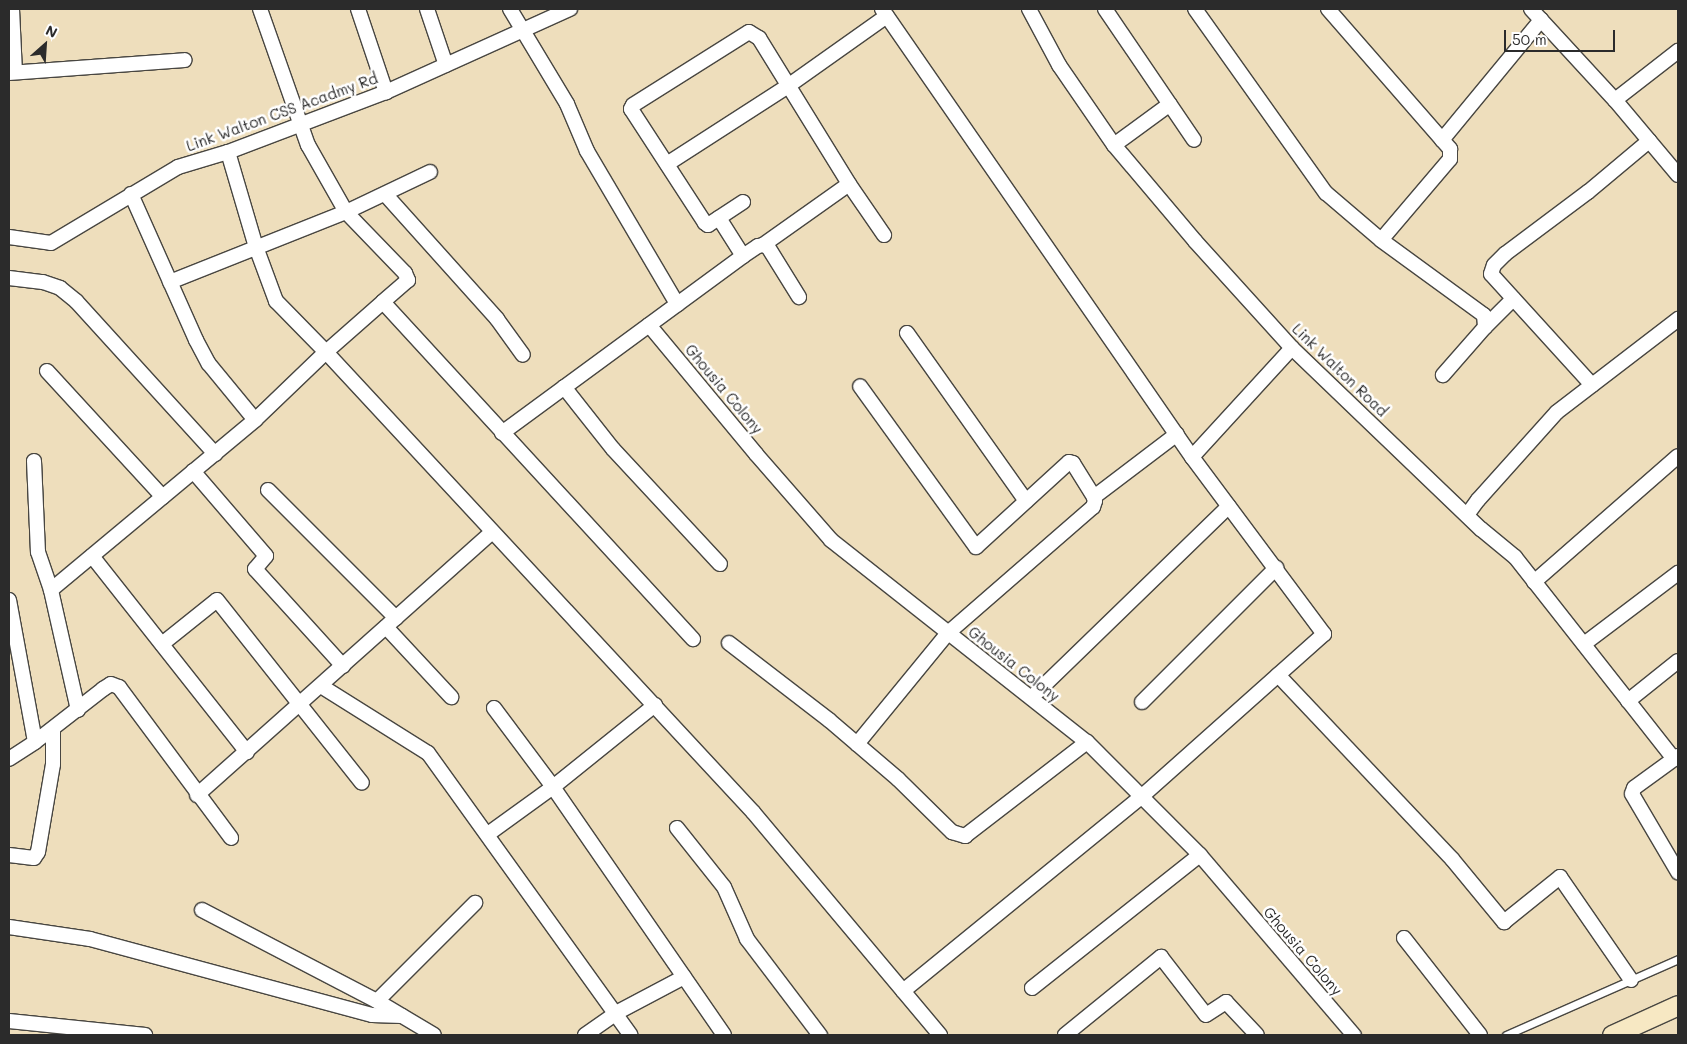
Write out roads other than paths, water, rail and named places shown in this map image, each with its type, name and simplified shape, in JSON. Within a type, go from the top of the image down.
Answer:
[{"type":"main road","points":[[1612,1035],[1678,1005]]},
{"type":"street","points":[[12,9],[12,72],[185,60]]},
{"type":"street","points":[[51,590],[256,420],[326,352],[408,280],[405,273],[346,212],[300,125],[260,9]]},
{"type":"street","points":[[358,9],[386,92]]},
{"type":"street","points":[[427,9],[446,65]]},
{"type":"street","points":[[510,9],[567,104],[587,152],[677,304]]},
{"type":"street","name":"Link Walton CSS Acadmy Rd","points":[[9,237],[51,243],[178,167],[228,152],[386,92],[570,9]]},
{"type":"street","name":"Link Walton Road","points":[[1029,9],[1060,65],[1114,145],[1195,241],[1292,348],[1480,529],[1515,557],[1628,701],[1676,758]]},
{"type":"street","points":[[1105,9],[1194,140]]},
{"type":"street","points":[[1195,9],[1326,193],[1381,240],[1484,315],[1485,327]]},
{"type":"street","points":[[1328,9],[1450,149],[1450,159],[1381,240]]},
{"type":"street","points":[[1531,9],[1676,169]]},
{"type":"street","points":[[667,164],[788,86],[884,13],[1192,457],[1324,634],[1141,797],[903,992]]},
{"type":"street","points":[[1442,140],[1541,20]]},
{"type":"street","points":[[743,202],[708,225],[705,223],[631,109],[633,105],[749,32],[759,38],[849,184],[884,235]]},
{"type":"street","points":[[1615,100],[1678,51]]},
{"type":"street","points":[[1114,145],[1170,104]]},
{"type":"street","points":[[1592,385],[1491,274],[1494,265],[1649,141]]},
{"type":"street","points":[[228,152],[256,247],[276,301],[326,352],[753,812],[940,1035]]},
{"type":"street","points":[[170,282],[346,212],[430,172]]},
{"type":"street","points":[[502,433],[743,256],[762,245],[849,184]]},
{"type":"street","points":[[131,194],[196,340],[209,364],[256,420]]},
{"type":"street","points":[[384,194],[497,319],[524,354]]},
{"type":"street","points":[[719,218],[743,256]]},
{"type":"street","points":[[762,245],[768,248],[799,297]]},
{"type":"street","points":[[9,278],[43,282],[60,288],[76,301],[215,454]]},
{"type":"street","points":[[1443,375],[1485,327],[1514,299]]},
{"type":"street","points":[[383,302],[693,639]]},
{"type":"street","points":[[1467,515],[1478,500],[1557,412],[1678,319]]},
{"type":"street","name":"Ghousia Colony","points":[[649,325],[756,454],[831,540],[1087,742],[1200,855],[1354,1035]]},
{"type":"street","points":[[907,333],[1026,501]]},
{"type":"street","points":[[1192,457],[1292,348]]},
{"type":"street","points":[[47,370],[163,497]]},
{"type":"street","points":[[858,744],[948,633],[1093,507],[1094,497],[1073,463],[1069,462],[976,547],[860,386]]},
{"type":"street","points":[[564,387],[613,449],[720,564]]},
{"type":"street","points":[[1094,497],[1177,434]]},
{"type":"street","points":[[1534,582],[1678,456]]},
{"type":"street","points":[[34,461],[38,552],[51,590],[78,710]]},
{"type":"street","points":[[194,471],[266,556],[255,569],[343,666]]},
{"type":"street","points":[[268,490],[391,623],[451,697]]},
{"type":"street","points":[[1032,697],[1229,506]]},
{"type":"street","points":[[197,795],[492,532]]},
{"type":"street","points":[[92,556],[247,752]]},
{"type":"street","points":[[1142,702],[1276,568]]},
{"type":"street","points":[[1584,644],[1678,573]]},
{"type":"street","points":[[9,600],[35,742]]},
{"type":"street","points":[[162,644],[217,600],[362,783]]},
{"type":"street","points":[[728,643],[858,744],[898,779],[952,832],[965,836],[1087,742]]},
{"type":"street","points":[[1628,701],[1678,661]]},
{"type":"street","points":[[1278,675],[1452,859],[1504,922],[1560,877],[1631,980]]},
{"type":"street","points":[[9,759],[53,729],[111,684],[119,687],[197,795],[231,838]]},
{"type":"street","points":[[321,686],[428,753],[631,1035]]},
{"type":"street","points":[[488,834],[554,787],[655,705]]},
{"type":"street","points":[[494,708],[554,787],[724,1035]]},
{"type":"street","points":[[9,855],[34,858],[38,852],[53,764],[53,729]]},
{"type":"street","points":[[1676,758],[1634,788],[1632,794],[1678,872]]},
{"type":"street","points":[[677,828],[724,887],[747,938],[820,1035]]},
{"type":"street","points":[[1032,988],[1200,855]]},
{"type":"street","points":[[377,1001],[475,903]]},
{"type":"street","points":[[202,910],[377,1001],[434,1035]]},
{"type":"street","points":[[9,927],[90,939],[372,1014],[402,1016]]},
{"type":"street","points":[[1404,938],[1480,1035]]},
{"type":"street","points":[[1065,1035],[1161,957],[1206,1015],[1226,1002],[1257,1035]]},
{"type":"street","points":[[585,1035],[616,1013],[684,978]]},
{"type":"street","points":[[9,1021],[145,1035]]},
{"type":"lane","points":[[1506,1035],[1678,959]]}]
